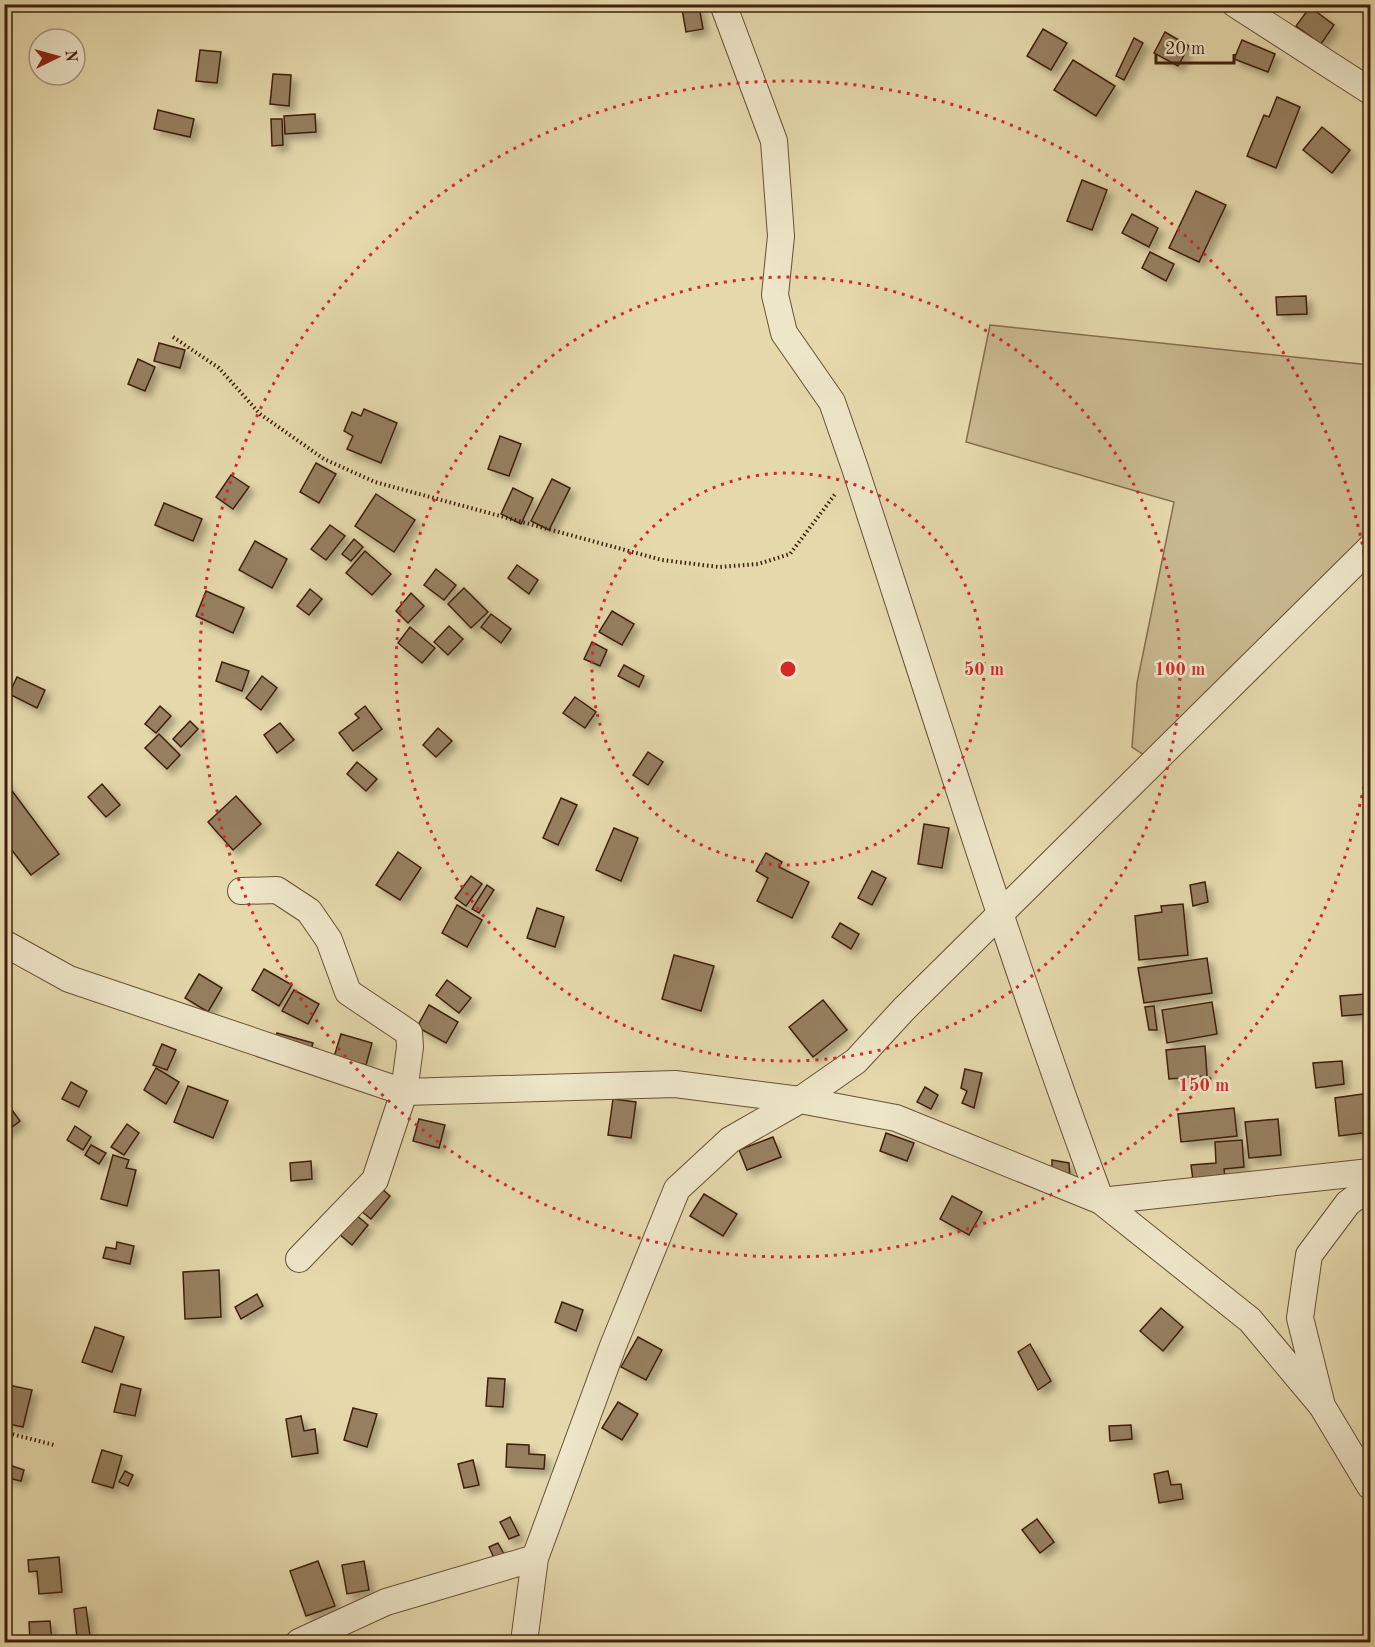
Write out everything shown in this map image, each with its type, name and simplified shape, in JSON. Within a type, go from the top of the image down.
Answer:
[{"type":"street","points":[[723,4],[774,141],[781,236],[775,296],[784,333],[832,402],[1000,915],[1101,1201]]},
{"type":"street","points":[[1234,4],[1371,91]]},
{"type":"street","points":[[524,1642],[535,1558],[613,1346],[677,1189],[730,1140],[800,1100],[856,1061],[904,1009],[1371,548]]},
{"type":"street","points":[[241,891],[277,890],[309,911],[329,940],[348,992],[409,1033],[410,1047],[404,1092],[375,1180],[299,1258]]},
{"type":"street","points":[[4,943],[69,980],[404,1092],[675,1084],[800,1100],[896,1118],[1101,1201],[1250,1320],[1323,1406],[1371,1486]]},
{"type":"street","points":[[1101,1201],[1371,1172]]},
{"type":"street","points":[[1323,1406],[1300,1318],[1309,1255],[1348,1203],[1371,1187]]},
{"type":"street","points":[[299,1642],[386,1602],[535,1558]]},
{"type":"path","points":[[173,337],[219,368],[260,414],[324,459],[375,482],[662,560],[719,567],[758,564],[790,554],[855,468]]},
{"type":"path","points":[[4,1432],[54,1445]]},
{"type":"shaded area","points":[[990,325],[1370,365],[1370,562],[1147,757],[1132,747],[1137,683],[1174,502],[966,442]]},
{"type":"building","points":[[699,6],[703,29],[686,32],[682,9]]},
{"type":"building","points":[[1310,7],[1334,25],[1321,44],[1296,26]]},
{"type":"building","points":[[1043,29],[1067,43],[1051,70],[1027,56]]},
{"type":"building","points":[[1165,32],[1189,46],[1178,66],[1154,53]]},
{"type":"building","points":[[1134,38],[1143,43],[1124,80],[1116,76]]},
{"type":"building","points":[[1242,40],[1275,54],[1268,72],[1234,59]]},
{"type":"building","points":[[200,50],[221,52],[217,83],[196,81]]},
{"type":"building","points":[[1073,60],[1115,86],[1096,116],[1054,90]]},
{"type":"building","points":[[273,74],[291,75],[289,106],[270,104]]},
{"type":"building","points":[[1277,97],[1300,107],[1276,168],[1247,156],[1264,115],[1269,117]]},
{"type":"building","points":[[158,110],[194,119],[190,137],[154,129]]},
{"type":"building","points":[[315,114],[316,132],[285,134],[284,116]]},
{"type":"building","points":[[271,119],[282,119],[283,145],[272,146]]},
{"type":"building","points":[[1322,127],[1350,150],[1332,173],[1303,150]]},
{"type":"building","points":[[1082,180],[1107,190],[1092,230],[1067,221]]},
{"type":"building","points":[[1196,191],[1226,205],[1199,262],[1169,248]]},
{"type":"building","points":[[1132,214],[1158,228],[1149,247],[1122,233]]},
{"type":"building","points":[[1150,252],[1174,264],[1166,281],[1142,268]]},
{"type":"building","points":[[1306,296],[1307,314],[1277,315],[1276,297]]},
{"type":"building","points":[[159,343],[185,350],[180,368],[154,361]]},
{"type":"building","points":[[138,359],[155,367],[145,391],[128,384]]},
{"type":"building","points":[[364,409],[397,423],[381,463],[347,449],[353,436],[344,431],[352,412],[361,416]]},
{"type":"building","points":[[500,436],[521,444],[509,476],[488,469]]},
{"type":"building","points":[[316,463],[336,474],[319,503],[300,492]]},
{"type":"building","points":[[231,475],[249,487],[233,509],[216,497]]},
{"type":"building","points":[[552,479],[570,488],[549,530],[531,521]]},
{"type":"building","points":[[513,488],[533,498],[521,524],[501,514]]},
{"type":"building","points":[[376,494],[415,520],[394,552],[355,526]]},
{"type":"building","points":[[164,503],[202,519],[193,541],[155,525]]},
{"type":"building","points":[[330,525],[345,536],[326,560],[311,549]]},
{"type":"building","points":[[354,539],[363,547],[351,561],[342,554]]},
{"type":"building","points":[[255,541],[287,559],[272,588],[239,570]]},
{"type":"building","points":[[365,551],[391,574],[372,595],[346,573]]},
{"type":"building","points":[[517,565],[538,580],[529,594],[508,578]]},
{"type":"building","points":[[436,569],[456,585],[444,600],[424,585]]},
{"type":"building","points":[[464,588],[488,612],[471,628],[448,604]]},
{"type":"building","points":[[310,589],[322,599],[309,615],[297,606]]},
{"type":"building","points":[[206,591],[244,608],[233,633],[196,616]]},
{"type":"building","points":[[411,593],[424,606],[408,623],[396,611]]},
{"type":"building","points":[[612,611],[634,624],[622,645],[599,632]]},
{"type":"building","points":[[491,614],[511,629],[501,643],[481,627]]},
{"type":"building","points":[[449,626],[463,639],[448,655],[434,642]]},
{"type":"building","points":[[410,627],[435,648],[422,663],[398,643]]},
{"type":"building","points":[[592,642],[607,650],[600,666],[584,659]]},
{"type":"building","points":[[222,662],[249,671],[242,691],[216,681]]},
{"type":"building","points":[[624,665],[644,676],[639,687],[618,676]]},
{"type":"building","points":[[262,676],[277,688],[261,710],[246,698]]},
{"type":"building","points":[[17,677],[45,690],[37,708],[9,694]]},
{"type":"building","points":[[575,697],[596,712],[585,728],[563,713]]},
{"type":"building","points":[[160,706],[171,716],[156,733],[145,724]]},
{"type":"building","points":[[365,706],[382,729],[353,751],[339,733],[359,718],[355,714]]},
{"type":"building","points":[[190,721],[198,729],[181,747],[173,739]]},
{"type":"building","points":[[280,723],[294,740],[277,753],[264,735]]},
{"type":"building","points":[[438,728],[452,741],[436,757],[423,745]]},
{"type":"building","points":[[159,734],[180,755],[167,769],[145,748]]},
{"type":"building","points":[[648,752],[663,762],[648,785],[633,775]]},
{"type":"building","points":[[357,762],[377,779],[366,791],[347,774]]},
{"type":"building","points":[[4,780],[59,854],[31,875],[4,840]]},
{"type":"building","points":[[102,784],[120,805],[106,817],[88,797]]},
{"type":"building","points":[[236,796],[261,824],[233,850],[208,822]]},
{"type":"building","points":[[561,798],[577,805],[558,845],[543,838]]},
{"type":"building","points":[[924,824],[949,828],[942,868],[918,864]]},
{"type":"building","points":[[614,828],[638,838],[621,881],[596,870]]},
{"type":"building","points":[[398,852],[421,868],[400,900],[376,885]]},
{"type":"building","points":[[766,853],[782,862],[779,867],[809,882],[792,918],[757,901],[768,878],[756,871]]},
{"type":"building","points":[[872,871],[886,878],[872,905],[858,898]]},
{"type":"building","points":[[471,876],[482,884],[466,906],[455,898]]},
{"type":"building","points":[[1205,882],[1208,902],[1193,906],[1190,885]]},
{"type":"building","points":[[487,885],[494,890],[479,913],[472,909]]},
{"type":"building","points":[[1183,904],[1188,955],[1139,960],[1135,916],[1162,912],[1161,906]]},
{"type":"building","points":[[457,905],[482,920],[467,947],[442,933]]},
{"type":"building","points":[[537,908],[564,917],[555,947],[527,938]]},
{"type":"building","points":[[840,923],[859,934],[851,949],[832,937]]},
{"type":"building","points":[[674,955],[714,966],[701,1011],[662,999]]},
{"type":"building","points":[[1207,958],[1212,993],[1144,1003],[1138,968]]},
{"type":"building","points":[[264,969],[292,985],[279,1006],[252,990]]},
{"type":"building","points":[[199,974],[222,988],[208,1012],[185,998]]},
{"type":"building","points":[[447,980],[471,998],[459,1013],[436,995]]},
{"type":"building","points":[[294,990],[319,1004],[308,1024],[282,1011]]},
{"type":"building","points":[[1365,994],[1367,1014],[1342,1016],[1340,996]]},
{"type":"building","points":[[823,1000],[847,1030],[813,1057],[789,1027]]},
{"type":"building","points":[[1212,1002],[1217,1034],[1167,1043],[1162,1010]]},
{"type":"building","points":[[429,1005],[458,1022],[446,1043],[417,1027]]},
{"type":"building","points":[[1154,1006],[1157,1030],[1149,1030],[1145,1007]]},
{"type":"building","points":[[277,1033],[313,1043],[307,1062],[272,1052]]},
{"type":"building","points":[[341,1034],[372,1043],[366,1065],[334,1057]]},
{"type":"building","points":[[162,1044],[176,1050],[167,1070],[153,1065]]},
{"type":"building","points":[[1205,1046],[1207,1076],[1169,1079],[1166,1050]]},
{"type":"building","points":[[1342,1061],[1344,1084],[1316,1088],[1313,1063]]},
{"type":"building","points":[[156,1068],[179,1082],[166,1104],[144,1090]]},
{"type":"building","points":[[965,1069],[982,1073],[974,1108],[962,1103],[967,1091],[961,1088]]},
{"type":"building","points":[[71,1082],[87,1091],[79,1107],[62,1099]]},
{"type":"building","points":[[188,1086],[228,1101],[213,1138],[174,1122]]},
{"type":"building","points":[[925,1087],[938,1095],[931,1109],[917,1102]]},
{"type":"building","points":[[1369,1093],[1370,1132],[1339,1136],[1335,1098]]},
{"type":"building","points":[[613,1099],[636,1102],[631,1138],[608,1135]]},
{"type":"building","points":[[9,1106],[20,1121],[4,1133],[4,1110]]},
{"type":"building","points":[[1234,1108],[1237,1136],[1181,1142],[1178,1114]]},
{"type":"building","points":[[419,1119],[445,1125],[439,1148],[413,1141]]},
{"type":"building","points":[[1278,1119],[1281,1155],[1249,1158],[1245,1122]]},
{"type":"building","points":[[127,1124],[139,1133],[124,1155],[111,1147]]},
{"type":"building","points":[[75,1126],[91,1137],[83,1150],[67,1140]]},
{"type":"building","points":[[886,1133],[914,1143],[907,1161],[880,1151]]},
{"type":"building","points":[[773,1137],[781,1157],[747,1170],[739,1150]]},
{"type":"building","points":[[1242,1140],[1244,1167],[1224,1169],[1225,1177],[1193,1180],[1191,1165],[1216,1163],[1215,1142]]},
{"type":"building","points":[[91,1145],[106,1153],[99,1164],[85,1155]]},
{"type":"building","points":[[113,1155],[129,1160],[126,1168],[136,1170],[127,1206],[101,1199]]},
{"type":"building","points":[[1052,1160],[1069,1163],[1070,1179],[1052,1176]]},
{"type":"building","points":[[311,1161],[312,1179],[291,1181],[290,1163]]},
{"type":"building","points":[[380,1187],[390,1196],[371,1219],[361,1211]]},
{"type":"building","points":[[704,1194],[737,1214],[723,1236],[690,1216]]},
{"type":"building","points":[[952,1196],[982,1212],[969,1235],[940,1219]]},
{"type":"building","points":[[355,1214],[368,1225],[352,1245],[339,1234]]},
{"type":"building","points":[[117,1242],[134,1246],[130,1264],[103,1258],[106,1247],[116,1249]]},
{"type":"building","points":[[219,1270],[221,1317],[185,1319],[183,1272]]},
{"type":"building","points":[[257,1294],[263,1306],[241,1319],[235,1307]]},
{"type":"building","points":[[562,1302],[583,1310],[576,1331],[555,1322]]},
{"type":"building","points":[[1161,1308],[1183,1327],[1163,1351],[1140,1331]]},
{"type":"building","points":[[95,1327],[124,1337],[112,1372],[82,1362]]},
{"type":"building","points":[[638,1337],[662,1350],[646,1380],[621,1367]]},
{"type":"building","points":[[1030,1344],[1051,1381],[1038,1390],[1018,1352]]},
{"type":"building","points":[[488,1378],[505,1379],[503,1407],[486,1406]]},
{"type":"building","points":[[4,1384],[32,1390],[23,1427],[4,1423]]},
{"type":"building","points":[[121,1384],[141,1389],[135,1416],[114,1412]]},
{"type":"building","points":[[618,1402],[638,1414],[622,1440],[602,1428]]},
{"type":"building","points":[[353,1408],[377,1414],[367,1447],[344,1440]]},
{"type":"building","points":[[301,1416],[304,1431],[315,1429],[318,1453],[292,1457],[286,1419]]},
{"type":"building","points":[[1131,1425],[1132,1439],[1110,1441],[1109,1426]]},
{"type":"building","points":[[507,1444],[529,1445],[529,1454],[545,1455],[544,1469],[506,1467]]},
{"type":"building","points":[[102,1450],[122,1456],[113,1488],[92,1482]]},
{"type":"building","points":[[473,1460],[479,1485],[464,1488],[458,1464]]},
{"type":"building","points":[[6,1464],[24,1470],[21,1481],[4,1477]]},
{"type":"building","points":[[125,1471],[133,1475],[128,1486],[119,1482]]},
{"type":"building","points":[[1168,1471],[1171,1485],[1181,1484],[1183,1499],[1159,1503],[1154,1474]]},
{"type":"building","points":[[510,1517],[519,1535],[509,1539],[500,1522]]},
{"type":"building","points":[[1037,1519],[1054,1542],[1040,1553],[1022,1530]]},
{"type":"building","points":[[498,1543],[504,1554],[494,1558],[489,1547]]},
{"type":"building","points":[[59,1557],[62,1592],[39,1594],[37,1571],[29,1572],[28,1560]]},
{"type":"building","points":[[318,1561],[335,1606],[306,1616],[290,1571]]},
{"type":"building","points":[[364,1561],[369,1590],[347,1594],[342,1565]]},
{"type":"building","points":[[86,1607],[90,1636],[77,1638],[74,1609]]},
{"type":"building","points":[[50,1621],[52,1642],[30,1642],[29,1622]]}]
